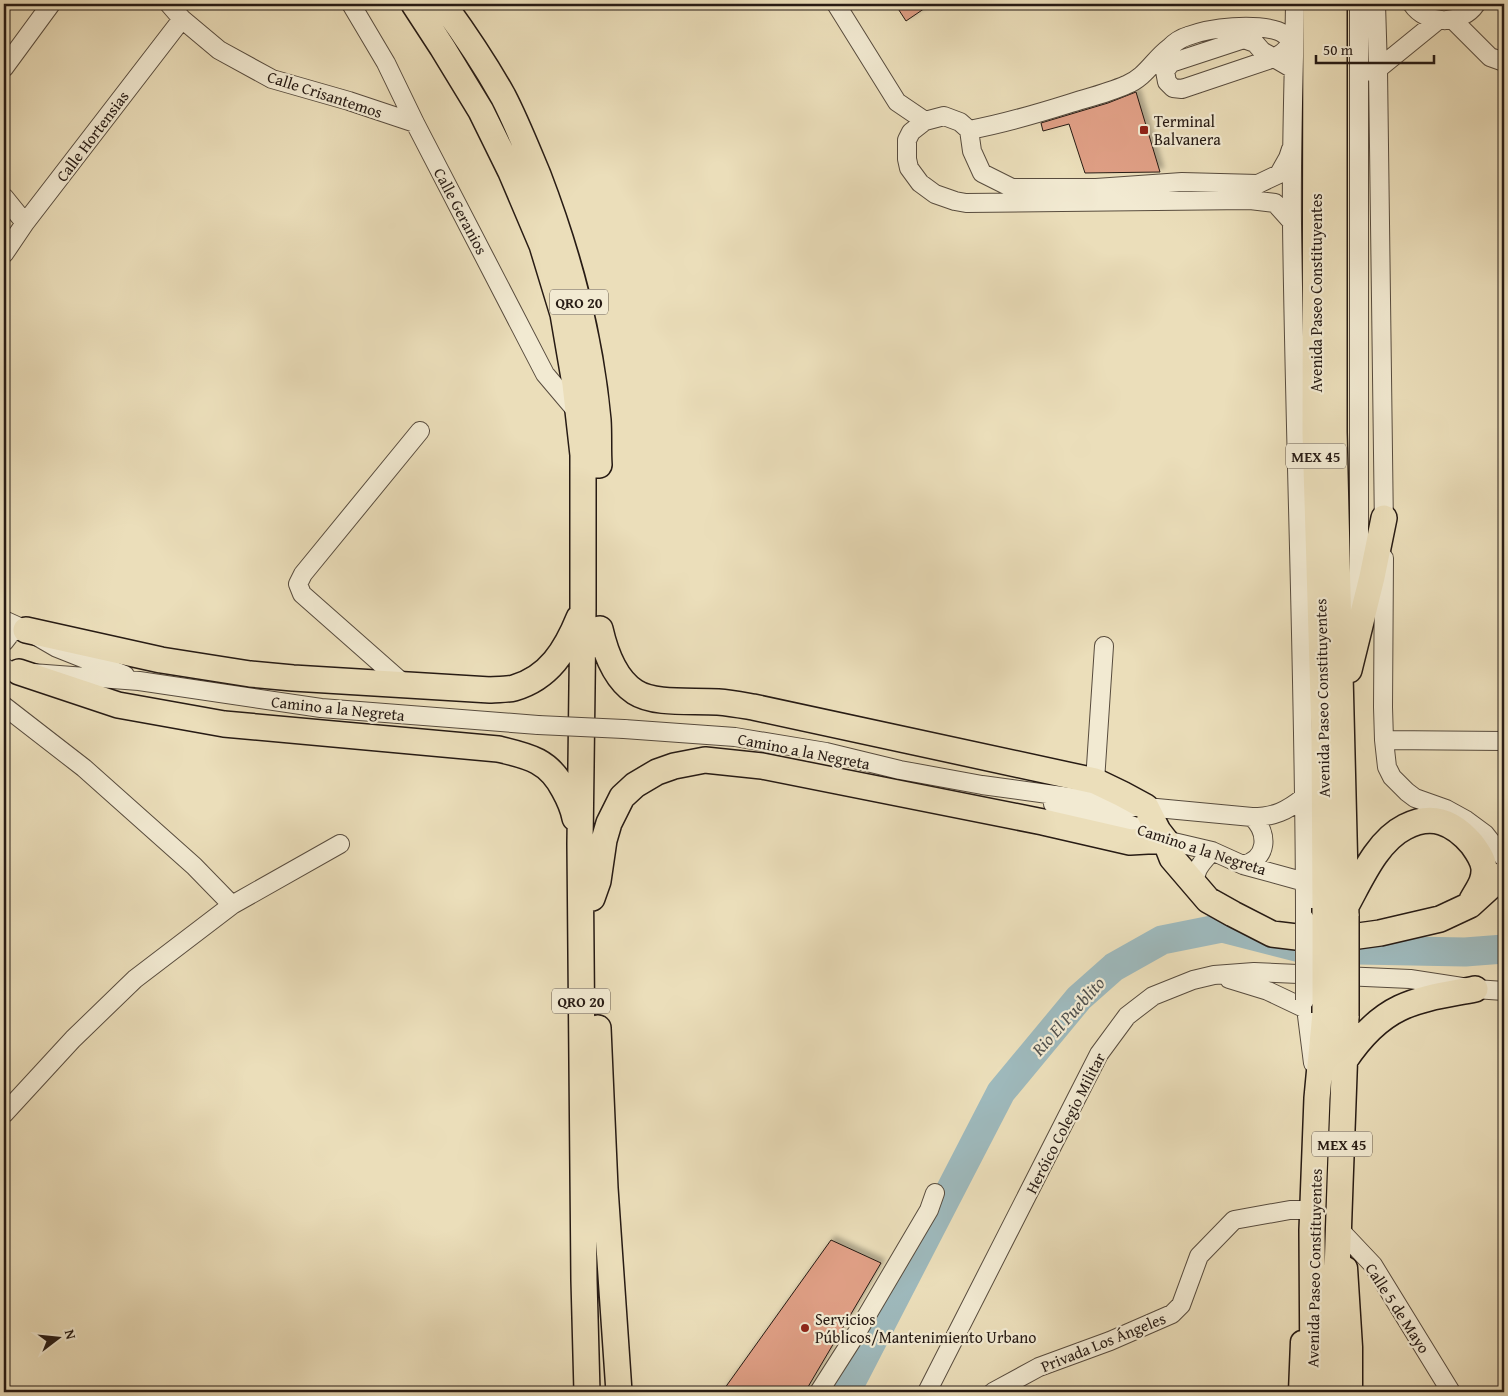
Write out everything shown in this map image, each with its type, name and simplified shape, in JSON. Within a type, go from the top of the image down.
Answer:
[{"type":"highway","name":"QRO 20","points":[[443,4],[473,46],[504,97],[554,217],[574,281],[588,344],[598,421],[600,629],[592,898],[605,1188],[609,1392]]},
{"type":"highway","name":"Avenida Paseo Constituyentes","points":[[1313,1392],[1313,1220],[1320,1010],[1331,912],[1341,710],[1334,432],[1334,4]]},
{"type":"highway","name":"QRO 20","points":[[418,5],[480,111],[511,172],[542,245],[563,314],[578,413],[583,455],[580,844],[584,1280],[587,1392]]},
{"type":"highway","name":"Avenida Paseo Constituyentes","points":[[1302,7],[1331,912]]},
{"type":"highway","points":[[1341,710],[1384,518]]},
{"type":"highway","points":[[23,630],[161,660],[250,674],[490,690],[512,689],[537,678],[554,663],[568,644],[583,609]]},
{"type":"highway","points":[[600,629],[608,656],[615,669],[633,691],[644,696],[686,702],[718,702],[753,707],[1095,781],[1146,807],[1158,831],[1165,840],[1172,858],[1208,900],[1272,934],[1329,940],[1380,933],[1440,919],[1470,905],[1504,874]]},
{"type":"highway","points":[[8,668],[118,705],[224,724],[498,749],[524,755],[540,762],[560,781],[575,815],[580,844]]},
{"type":"highway","points":[[592,898],[598,881],[604,840],[609,823],[622,797],[635,785],[657,772],[674,766],[705,760],[762,766],[1033,820],[1130,842],[1165,840]]},
{"type":"highway","points":[[1331,912],[1372,858],[1392,836],[1404,827],[1431,820],[1448,824],[1457,829],[1464,835],[1482,860],[1484,869],[1483,881],[1470,905]]},
{"type":"highway","points":[[1345,1060],[1371,1028],[1390,1013],[1418,1001],[1475,989]]},
{"type":"highway","name":"Avenida Paseo Constituyentes","points":[[1320,1010],[1345,1060],[1335,1292],[1334,1392]]},
{"type":"highway","points":[[605,1188],[619,1392]]},
{"type":"highway","points":[[578,1392],[584,1280]]},
{"type":"main road","points":[[1300,1392],[1302,1315],[1308,1248],[1313,1220]]},
{"type":"main road","points":[[1339,1229],[1346,1262],[1352,1392]]},
{"type":"street","points":[[4,68],[51,4]]},
{"type":"street","name":"Calle Crisantemos","points":[[169,4],[182,19],[219,50],[272,79],[349,101],[415,123]]},
{"type":"street","name":"Calle Geranios","points":[[351,4],[386,63],[545,374],[578,413]]},
{"type":"street","points":[[836,4],[897,102],[925,121]]},
{"type":"street","points":[[1354,649],[1359,560],[1359,4]]},
{"type":"street","points":[[1376,4],[1384,518],[1384,740],[1387,767],[1392,777],[1406,792],[1415,798],[1446,809],[1466,820],[1501,846]]},
{"type":"street","points":[[1412,4],[1417,12],[1445,20],[1490,57],[1504,62]]},
{"type":"street","points":[[1359,78],[1378,69],[1445,20],[1465,15],[1476,4]]},
{"type":"street","points":[[1269,29],[1285,23],[1302,7]]},
{"type":"street","points":[[1214,975],[1250,984],[1320,1010],[1331,912],[1305,882],[1292,222],[1294,42],[1302,7]]},
{"type":"street","name":"Calle Hortensias","points":[[4,254],[182,19]]},
{"type":"street","points":[[969,130],[991,126],[1126,85],[1148,71],[1168,48],[1186,36],[1200,32],[1236,27],[1269,29],[1280,32],[1294,42]]},
{"type":"street","points":[[1293,69],[1274,58],[1262,51],[1255,43],[1244,39],[1171,63],[1166,71],[1167,82],[1173,88],[1182,89],[1191,86],[1202,73],[1209,70],[1231,63],[1244,68],[1274,58],[1294,42]]},
{"type":"street","points":[[1292,222],[1275,203],[1250,200],[1005,204],[955,201],[934,194],[914,176],[909,168],[907,159],[907,140],[911,132],[925,121],[944,116],[960,122],[969,130],[972,151],[982,173],[1012,188],[1096,188],[1182,182],[1258,184],[1279,174],[1288,158],[1293,142]]},
{"type":"street","points":[[4,196],[26,223]]},
{"type":"street","points":[[404,684],[302,594],[298,584],[303,574],[420,431]]},
{"type":"street","name":"Camino a la Negreta","points":[[4,620],[57,648],[139,681]]},
{"type":"street","points":[[4,642],[11,633],[23,630]]},
{"type":"street","points":[[1095,781],[1104,646]]},
{"type":"street","name":"Camino a la Negreta","points":[[8,668],[139,681],[321,708],[538,725],[735,737],[826,752],[900,770],[982,785],[1100,801],[1130,807],[1252,817],[1274,815],[1290,808],[1304,797]]},
{"type":"street","points":[[4,706],[84,768],[194,866],[232,905]]},
{"type":"street","points":[[1384,740],[1504,741]]},
{"type":"street","name":"Camino a la Negreta","points":[[982,785],[1122,822],[1145,830],[1165,840],[1212,851],[1243,865],[1305,882]]},
{"type":"street","points":[[1243,865],[1256,859],[1264,844],[1262,829],[1252,817]]},
{"type":"street","points":[[4,1114],[73,1039],[134,979],[232,905],[340,844]]},
{"type":"street","points":[[1195,885],[1194,876],[1198,867],[1212,851]]},
{"type":"street","name":"Heróico Colegio Militar","points":[[927,1392],[1099,1054],[1128,1016],[1153,996],[1193,980],[1214,975],[1254,972],[1410,979],[1475,989],[1504,991]]},
{"type":"street","points":[[819,1392],[856,1334],[929,1210],[935,1193]]},
{"type":"street","name":"Privada Los Ángeles","points":[[992,1392],[1039,1367],[1110,1341],[1172,1314],[1181,1305],[1198,1256],[1234,1220],[1290,1210],[1313,1220]]},
{"type":"street","name":"Calle 5 de Mayo","points":[[1339,1229],[1373,1265],[1452,1392]]},
{"type":"building","points":[[895,4],[931,4],[906,21]]},
{"type":"building","points":[[1136,92],[1160,172],[1085,173],[1069,124],[1043,131],[1041,123],[1108,103]]},
{"type":"building","name":"Servicios Públicos/Mantenimiento Urbano","points":[[831,1240],[881,1263],[805,1392],[722,1392]]},
{"type":"waterway","name":"Rio El Pueblito","points":[[846,1392],[1001,1092],[1079,998],[1114,967],[1162,940],[1222,928],[1304,949],[1465,952],[1504,949]]},
{"type":"place","name":"Terminal Balvanera","points":[[1144,130]]},
{"type":"place","name":"Servicios Públicos/Mantenimiento Urbano","points":[[805,1328]]}]
